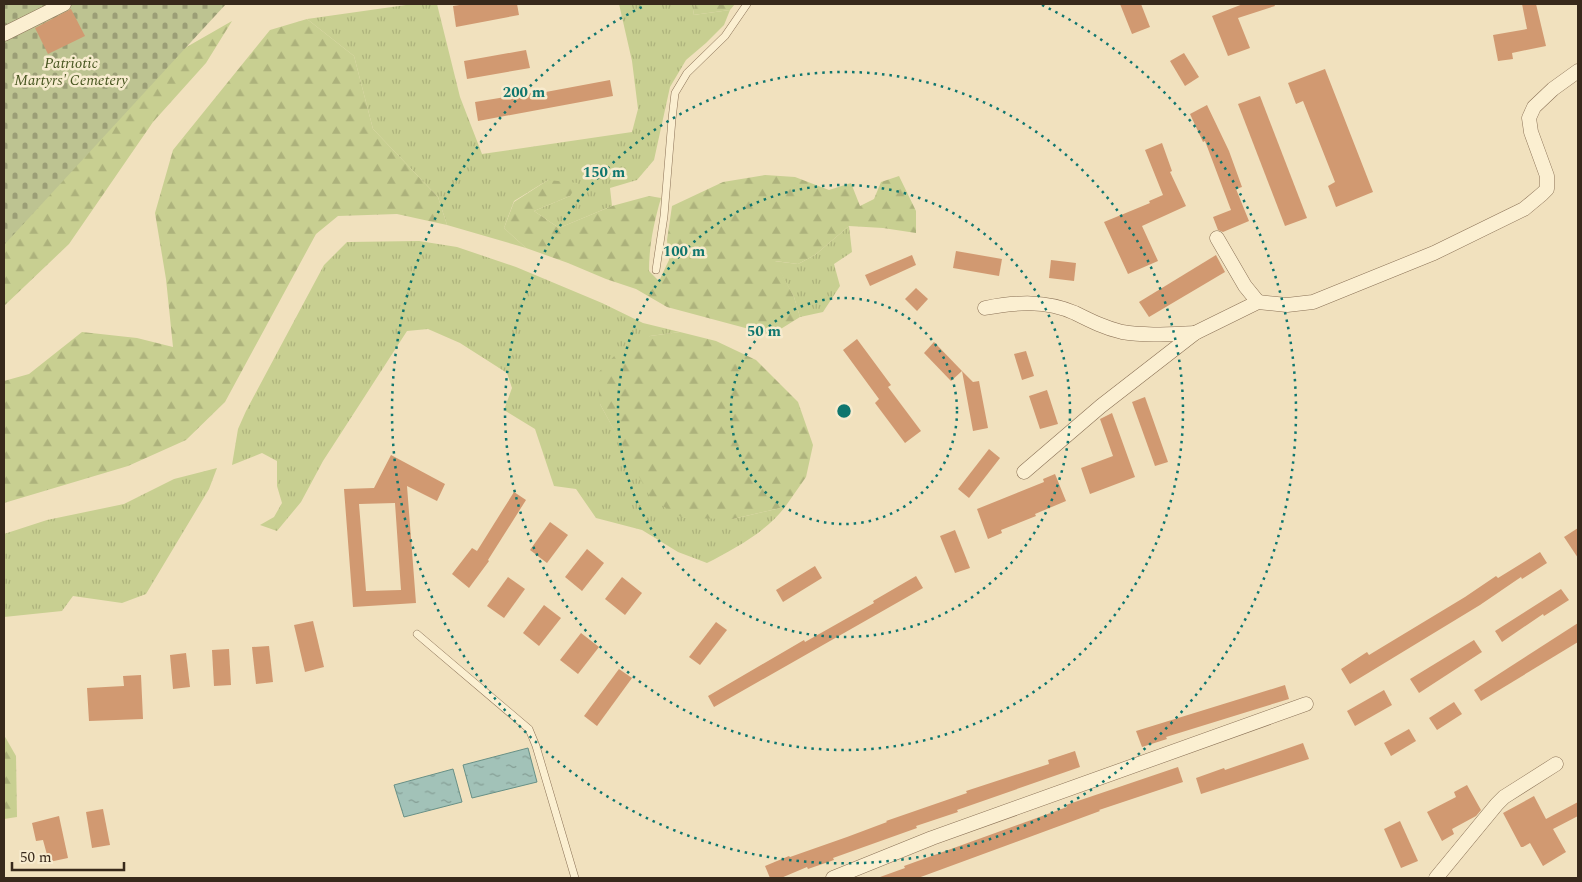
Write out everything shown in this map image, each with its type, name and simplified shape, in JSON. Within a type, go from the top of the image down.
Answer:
[{"type":"street","points":[[4,34],[64,4]]},
{"type":"street","points":[[1024,472],[1101,406],[1195,333],[1258,302],[1287,305],[1313,302],[1434,253],[1524,209],[1547,189],[1547,176],[1531,132],[1529,118],[1534,108],[1553,89],[1578,71]]},
{"type":"street","points":[[1217,238],[1245,286],[1258,302]]},
{"type":"street","points":[[985,308],[1002,304],[1038,303],[1074,313],[1100,326],[1123,332],[1195,333]]},
{"type":"street","points":[[833,878],[932,838],[1306,704]]},
{"type":"street","points":[[1436,878],[1504,797],[1556,764]]},
{"type":"lane","points":[[656,270],[664,216],[672,118],[676,93],[686,73],[725,36],[747,4]]},
{"type":"lane","points":[[417,634],[529,729],[536,746],[575,878]]},
{"type":"green space","name":"Patriotic Martyrs' Cemetery","points":[[4,4],[226,4],[4,245]]},
{"type":"green space","points":[[413,4],[437,4],[460,97],[482,154],[632,132],[638,109],[632,61],[619,4],[695,4],[693,15],[730,10],[724,25],[686,60],[670,87],[654,160],[637,180],[610,188],[612,206],[559,228],[534,211],[570,196],[548,180],[514,201],[504,228],[526,248],[447,225],[438,197],[373,129],[354,56],[307,19]]},
{"type":"green space","points":[[695,4],[735,4],[730,10],[693,15]]},
{"type":"green space","points":[[307,19],[354,56],[373,129],[438,197],[447,225],[397,214],[338,216],[316,234],[225,402],[186,440],[128,466],[4,503],[4,381],[29,374],[82,332],[137,338],[173,347],[166,279],[155,213],[173,150],[270,30]]},
{"type":"green space","points":[[232,21],[206,63],[153,122],[69,244],[4,306],[4,199],[94,100]]},
{"type":"green space","points":[[765,175],[795,177],[829,190],[851,183],[860,206],[874,199],[881,182],[899,176],[916,211],[916,233],[883,228],[849,226],[815,255],[798,264],[775,261],[794,297],[800,317],[771,335],[667,307],[636,289],[526,248],[504,228],[514,202],[548,180],[578,183],[570,196],[534,211],[559,228],[612,206],[649,196],[661,198],[652,234],[649,271],[659,281],[669,260],[667,240],[672,206],[723,182]]},
{"type":"green space","points":[[849,226],[852,252],[834,264],[840,286],[823,312],[800,317],[794,297],[774,261],[798,264],[815,255]]},
{"type":"green space","points":[[419,241],[457,247],[516,267],[602,303],[643,323],[680,332],[650,336],[600,404],[625,450],[733,519],[785,507],[759,532],[739,546],[707,563],[678,552],[642,530],[596,518],[576,489],[554,486],[535,429],[504,410],[512,388],[507,373],[460,343],[428,329],[407,331],[323,461],[301,502],[277,531],[260,525],[274,517],[282,503],[277,486],[277,461],[262,453],[232,465],[238,429],[324,265],[347,242]]},
{"type":"green space","points":[[680,332],[716,341],[756,360],[798,402],[813,445],[806,477],[785,507],[733,519],[683,518],[651,499],[600,404],[597,374],[621,349],[650,336]]},
{"type":"green space","points":[[217,468],[209,489],[146,594],[122,603],[73,596],[62,611],[4,617],[4,534],[47,520],[124,504],[174,479]]},
{"type":"green space","points":[[4,735],[16,756],[17,817],[4,819]]},
{"type":"water","points":[[528,748],[537,782],[472,798],[463,765]]},
{"type":"water","points":[[453,769],[462,802],[404,817],[394,785]]},
{"type":"building","points":[[466,4],[517,4],[519,15],[456,27],[453,6]]},
{"type":"building","points":[[1120,4],[1141,4],[1150,27],[1132,34]]},
{"type":"building","points":[[1243,4],[1274,4],[1275,6],[1238,18],[1250,48],[1228,56],[1212,16]]},
{"type":"building","points":[[1522,4],[1536,4],[1546,46],[1512,53],[1513,59],[1498,61],[1493,35],[1527,29]]},
{"type":"building","points":[[71,9],[85,36],[48,54],[35,28]]},
{"type":"building","points":[[526,50],[530,68],[467,79],[464,61]]},
{"type":"building","points":[[1184,53],[1199,77],[1185,86],[1170,61]]},
{"type":"building","points":[[1325,69],[1373,192],[1336,207],[1328,186],[1335,182],[1303,101],[1296,104],[1288,83]]},
{"type":"building","points":[[610,80],[613,96],[478,121],[475,102],[535,92],[535,94]]},
{"type":"building","points":[[1260,96],[1307,218],[1285,226],[1238,104]]},
{"type":"building","points":[[1207,105],[1229,151],[1242,187],[1236,189],[1249,221],[1223,232],[1218,230],[1213,217],[1231,210],[1205,141],[1203,142],[1190,114]]},
{"type":"building","points":[[1162,143],[1172,171],[1170,172],[1186,206],[1142,226],[1158,261],[1128,274],[1104,222],[1150,203],[1149,201],[1163,195],[1145,150]]},
{"type":"building","points":[[956,251],[1002,259],[999,276],[953,268]]},
{"type":"building","points":[[912,255],[916,265],[870,286],[865,275]]},
{"type":"building","points":[[1216,255],[1225,272],[1149,317],[1139,302]]},
{"type":"building","points":[[1051,260],[1076,263],[1074,281],[1049,278]]},
{"type":"building","points":[[916,288],[928,299],[917,311],[905,299]]},
{"type":"building","points":[[857,339],[891,385],[888,387],[921,431],[905,443],[875,403],[879,399],[843,350]]},
{"type":"building","points":[[934,342],[962,371],[951,381],[924,353]]},
{"type":"building","points":[[1026,351],[1034,376],[1022,380],[1014,354]]},
{"type":"building","points":[[962,371],[973,382],[979,381],[988,428],[973,431]]},
{"type":"building","points":[[1047,390],[1058,424],[1040,429],[1029,396]]},
{"type":"building","points":[[1145,397],[1168,462],[1155,466],[1132,402]]},
{"type":"building","points":[[1112,413],[1135,477],[1090,494],[1081,468],[1113,456],[1100,419]]},
{"type":"building","points":[[989,449],[1000,458],[969,498],[958,489]]},
{"type":"building","points":[[391,455],[445,484],[437,501],[407,486],[416,603],[353,607],[344,489],[374,488]],"holes":[[[395,503],[401,590],[366,591],[359,504]]]},
{"type":"building","points":[[1055,474],[1066,501],[1001,530],[1002,533],[988,539],[977,509],[1044,482],[1043,479]]},
{"type":"building","points":[[514,492],[526,500],[489,561],[469,588],[452,574],[472,548],[477,551]]},
{"type":"building","points":[[550,522],[568,535],[547,563],[530,550]]},
{"type":"building","points":[[1578,528],[1578,558],[1564,537]]},
{"type":"building","points":[[955,530],[970,568],[955,573],[940,536]]},
{"type":"building","points":[[587,549],[604,563],[582,591],[565,577]]},
{"type":"building","points":[[1540,552],[1547,563],[1522,579],[1521,577],[1480,605],[1350,684],[1341,669],[1367,652],[1369,655],[1496,576],[1498,578]]},
{"type":"building","points":[[815,566],[822,578],[783,602],[776,590]]},
{"type":"building","points":[[916,576],[923,588],[714,707],[708,696],[804,640],[805,642],[874,603],[873,601]]},
{"type":"building","points":[[508,577],[525,589],[504,618],[487,606]]},
{"type":"building","points":[[622,577],[642,593],[625,615],[605,599]]},
{"type":"building","points":[[1561,589],[1569,600],[1544,616],[1543,614],[1502,642],[1495,631]]},
{"type":"building","points":[[544,605],[561,618],[539,646],[523,633]]},
{"type":"building","points":[[313,621],[324,667],[305,672],[294,625]]},
{"type":"building","points":[[716,622],[727,630],[700,665],[689,657]]},
{"type":"building","points":[[1578,623],[1578,642],[1481,701],[1474,690]]},
{"type":"building","points":[[581,633],[599,647],[578,674],[560,660]]},
{"type":"building","points":[[1474,640],[1482,652],[1419,693],[1410,679]]},
{"type":"building","points":[[269,646],[273,682],[256,684],[252,647]]},
{"type":"building","points":[[229,649],[231,685],[214,686],[212,650]]},
{"type":"building","points":[[186,653],[190,687],[173,689],[170,655]]},
{"type":"building","points":[[619,669],[632,678],[597,726],[584,716]]},
{"type":"building","points":[[141,675],[143,719],[89,721],[87,688],[124,686],[123,676]]},
{"type":"building","points":[[1285,685],[1289,699],[1166,737],[1167,739],[1142,747],[1136,731]]},
{"type":"building","points":[[1384,690],[1392,705],[1355,726],[1347,711]]},
{"type":"building","points":[[1454,702],[1462,714],[1437,730],[1429,718]]},
{"type":"building","points":[[1409,729],[1416,741],[1391,756],[1384,743]]},
{"type":"building","points":[[1303,743],[1309,759],[1201,794],[1196,778]]},
{"type":"building","points":[[1075,751],[1080,767],[957,810],[958,812],[916,826],[917,828],[833,858],[834,860],[808,869],[807,867],[781,878],[770,878],[765,866],[967,793],[966,791],[1049,764],[1048,760]]},
{"type":"building","points":[[1178,767],[1183,782],[1099,810],[918,878],[880,877],[905,868],[904,866],[1067,807],[1066,805]]},
{"type":"building","points":[[1467,785],[1481,810],[1476,816],[1452,829],[1454,834],[1442,841],[1427,812],[1456,797],[1454,792]]},
{"type":"building","points":[[1534,796],[1546,819],[1578,802],[1578,816],[1553,829],[1566,852],[1543,866],[1530,843],[1521,847],[1503,813]]},
{"type":"building","points":[[103,809],[110,845],[92,848],[86,812]]},
{"type":"building","points":[[59,816],[68,858],[49,862],[43,840],[36,841],[32,823]]},
{"type":"building","points":[[1400,821],[1418,861],[1401,868],[1384,829]]}]
